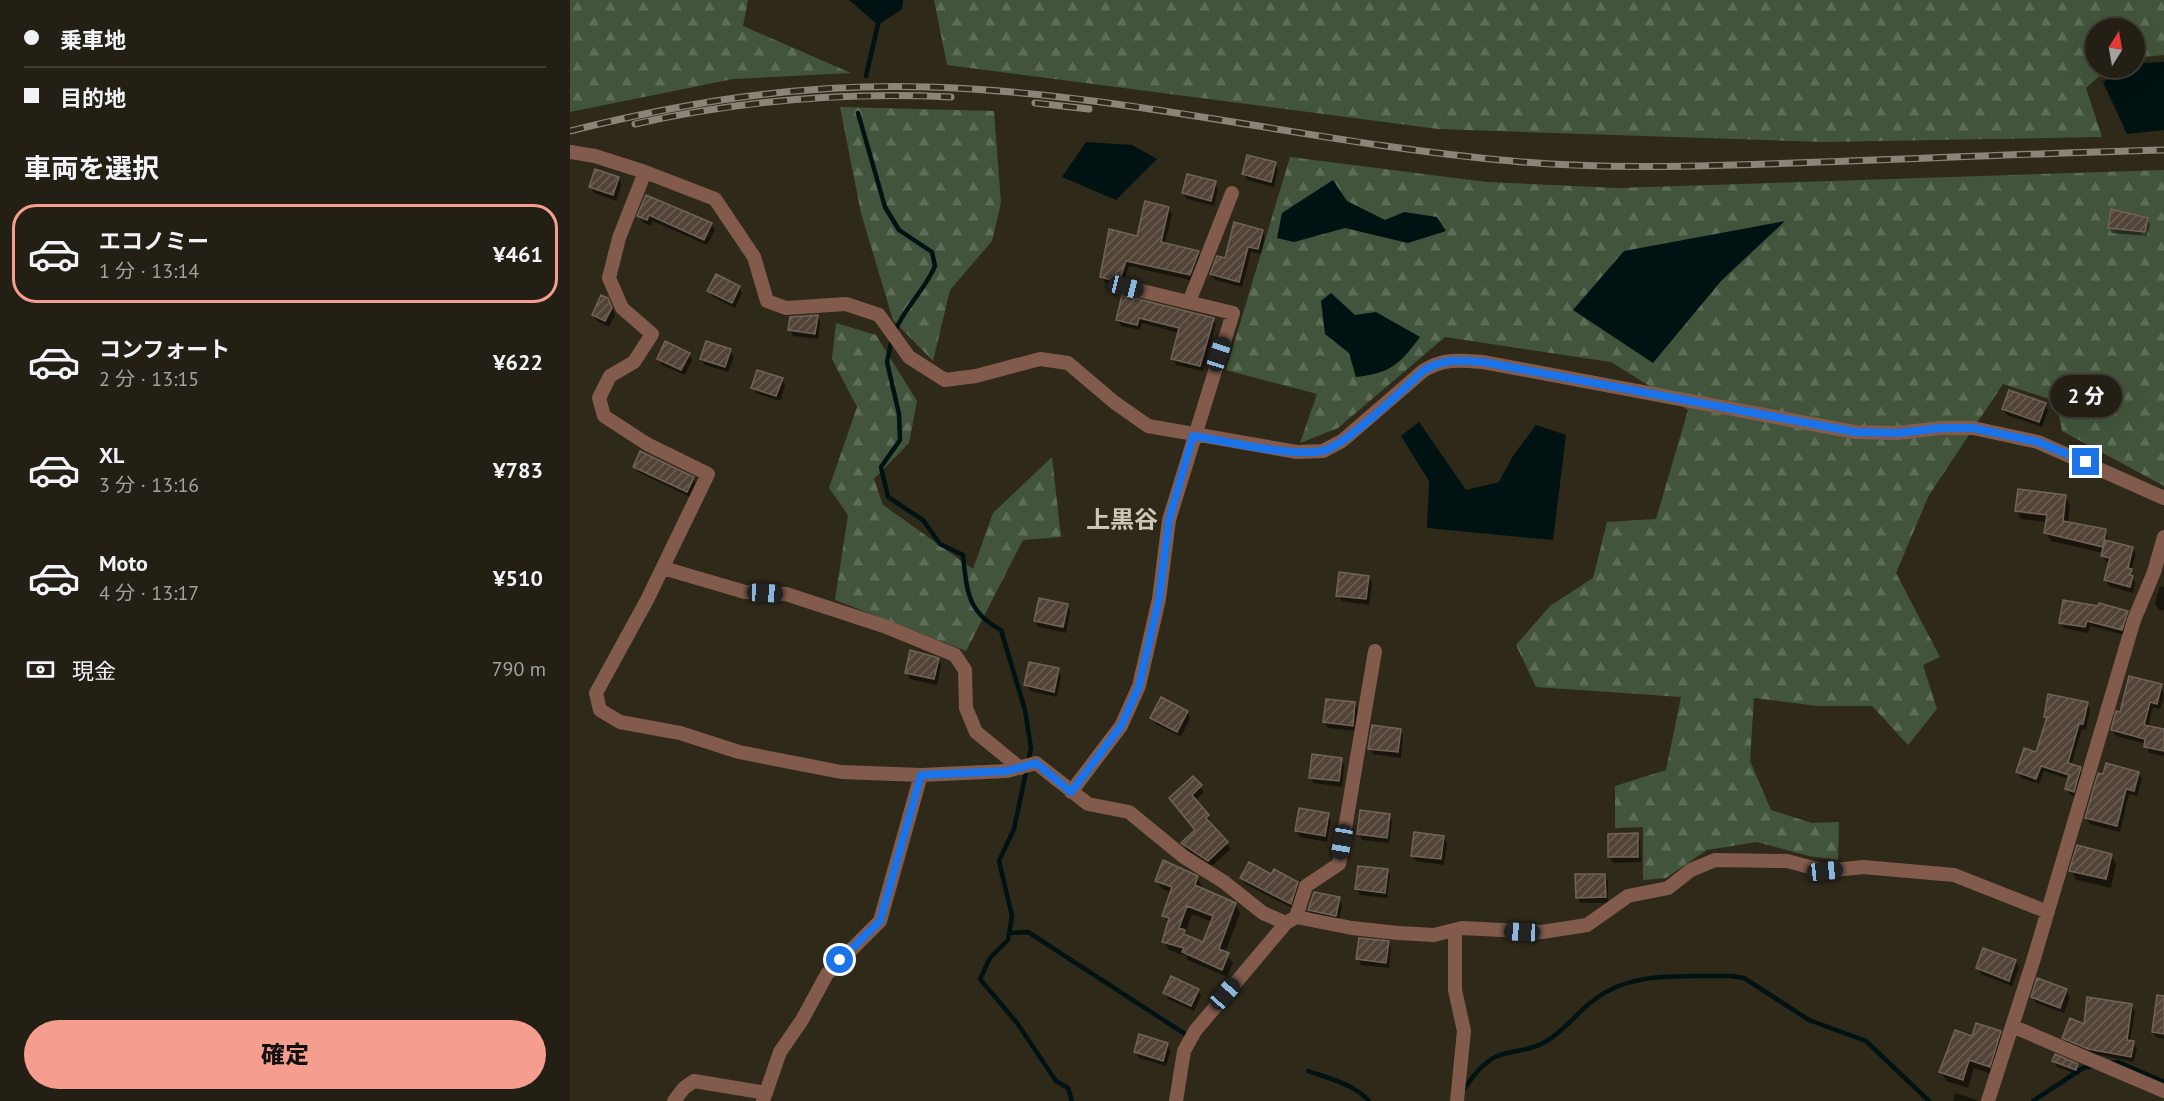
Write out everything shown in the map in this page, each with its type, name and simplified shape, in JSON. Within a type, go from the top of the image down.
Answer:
[{"type":"street","points":[[570,152],[595,156],[645,172],[715,199],[754,257],[767,301],[786,308],[846,304],[879,315],[909,357],[945,380],[976,376],[1040,359],[1068,363],[1114,402],[1148,426],[1193,436],[1297,452],[1323,451],[1342,441],[1423,371],[1436,363],[1455,359],[1495,364],[1855,432],[1898,433],[1941,428],[1973,428],[2038,442],[2164,498]]},
{"type":"street","points":[[645,172],[619,238],[609,278],[622,308],[652,334],[634,362],[610,376],[599,398],[604,416],[647,444],[708,474],[663,568],[596,693],[600,710],[620,722],[680,733],[739,752],[841,772],[921,775],[1007,771],[1036,763],[1088,804],[1129,812],[1184,857],[1224,882],[1263,913],[1291,920],[1398,933],[1434,934],[1455,930],[1542,932],[1587,925],[1628,896],[1668,888],[1691,870],[1715,860],[1787,861],[1825,871],[1863,867],[1954,875],[2048,912]]},
{"type":"street","points":[[1189,302],[1232,193]]},
{"type":"street","points":[[1071,792],[1121,726],[1139,686],[1159,599],[1169,520],[1193,436],[1233,313],[1126,287]]},
{"type":"street","points":[[1988,1101],[2048,912],[2134,620],[2154,572],[2164,537]]},
{"type":"street","points":[[663,568],[745,592],[786,594],[884,627],[955,655],[965,670],[966,708],[976,732],[1020,768]]},
{"type":"street","points":[[1176,1101],[1184,1051],[1195,1031],[1291,920],[1306,886],[1339,864],[1375,651]]},
{"type":"street","points":[[674,1101],[684,1088],[694,1081],[765,1097],[780,1052],[802,1020],[827,974],[880,921],[921,775]]},
{"type":"street","points":[[1455,930],[1455,990],[1464,1031],[1457,1101]]},
{"type":"street","points":[[2012,1026],[2164,1091]]},
{"type":"green space","points":[[570,0],[748,0],[743,26],[851,73],[733,79],[570,112]]},
{"type":"green space","points":[[934,0],[2164,0],[2164,55],[2145,57],[2145,18],[2085,18],[2085,78],[2098,78],[2086,88],[2102,137],[1823,142],[1438,129],[947,65]]},
{"type":"green space","points":[[840,107],[994,111],[1001,203],[992,241],[950,290],[933,361],[893,320],[861,213]]},
{"type":"green space","points":[[1290,157],[1487,182],[1617,188],[2164,170],[2164,486],[2062,431],[2056,401],[2003,384],[1929,495],[1896,573],[1940,657],[1923,665],[1937,709],[1908,745],[1872,706],[1818,706],[1754,698],[1750,761],[1771,810],[1812,823],[1839,822],[1838,860],[1809,856],[1757,842],[1707,850],[1666,878],[1643,880],[1643,827],[1615,828],[1615,786],[1666,770],[1681,697],[1536,687],[1516,645],[1550,606],[1593,578],[1607,522],[1656,519],[1688,410],[1611,362],[1445,337],[1338,428],[1300,443],[1317,394],[1226,370]]},
{"type":"green space","points":[[836,323],[876,335],[917,401],[909,443],[874,479],[883,505],[973,569],[993,513],[1052,457],[1061,537],[1023,540],[966,651],[835,600],[848,515],[829,488],[857,407],[832,359]]},
{"type":"shaded area","points":[[849,0],[903,0],[902,9],[878,25]]},
{"type":"shaded area","points":[[2164,62],[2164,130],[2127,134],[2103,82],[2111,78],[2145,78],[2145,63]]},
{"type":"shaded area","points":[[1086,142],[1132,145],[1157,159],[1116,200],[1062,177]]},
{"type":"shaded area","points":[[1333,180],[1347,201],[1385,220],[1404,212],[1437,217],[1446,231],[1408,243],[1345,228],[1294,242],[1277,238],[1282,213]]},
{"type":"shaded area","points":[[1785,221],[1721,281],[1653,363],[1573,310],[1624,251]]},
{"type":"shaded area","points":[[1331,293],[1355,315],[1376,312],[1420,337],[1393,366],[1378,373],[1356,377],[1349,353],[1325,334],[1321,301]]},
{"type":"shaded area","points":[[1419,422],[1466,490],[1499,482],[1513,456],[1536,425],[1566,435],[1553,540],[1427,528],[1429,481],[1401,436]]},
{"type":"building","points":[[1247,155],[1276,162],[1271,182],[1242,174]]},
{"type":"building","points":[[595,169],[619,177],[613,195],[589,187]]},
{"type":"building","points":[[1187,174],[1216,181],[1211,201],[1182,193]]},
{"type":"building","points":[[646,195],[712,223],[704,240],[649,215],[647,220],[637,216]]},
{"type":"building","points":[[1145,201],[1169,207],[1161,242],[1199,251],[1190,275],[1126,261],[1119,282],[1100,277],[1109,229],[1137,236]]},
{"type":"building","points":[[2111,209],[2148,218],[2145,232],[2108,228]]},
{"type":"building","points":[[1234,222],[1263,230],[1258,249],[1248,247],[1239,282],[1210,274],[1217,256],[1225,258]]},
{"type":"building","points":[[716,274],[740,286],[732,303],[707,291]]},
{"type":"building","points":[[601,295],[608,298],[612,308],[605,321],[592,315]]},
{"type":"building","points":[[1122,295],[1214,318],[1200,366],[1171,359],[1179,328],[1139,318],[1137,325],[1116,320]]},
{"type":"building","points":[[818,315],[815,334],[788,330],[790,317]]},
{"type":"building","points":[[665,341],[690,353],[681,370],[657,359]]},
{"type":"building","points":[[706,341],[731,349],[725,367],[700,359]]},
{"type":"building","points":[[757,370],[783,378],[776,396],[751,388]]},
{"type":"building","points":[[2009,390],[2046,403],[2039,422],[2002,409]]},
{"type":"building","points":[[640,451],[694,477],[687,492],[633,467]]},
{"type":"building","points":[[2018,489],[2066,495],[2063,521],[2106,529],[2103,547],[2044,533],[2047,515],[2015,511]]},
{"type":"building","points":[[2105,540],[2133,547],[2128,568],[2132,569],[2130,575],[2133,576],[2130,587],[2104,580],[2110,558],[2101,556]]},
{"type":"building","points":[[1339,572],[1369,576],[1366,599],[1336,596]]},
{"type":"building","points":[[1039,598],[1068,604],[1063,627],[1034,621]]},
{"type":"building","points":[[2063,600],[2098,606],[2099,603],[2128,611],[2122,630],[2087,621],[2085,627],[2059,623]]},
{"type":"building","points":[[910,650],[939,658],[934,679],[905,673]]},
{"type":"building","points":[[1029,662],[1059,668],[1054,692],[1024,685]]},
{"type":"building","points":[[2129,676],[2162,684],[2157,704],[2150,702],[2144,725],[2164,729],[2164,751],[2144,747],[2145,739],[2111,730],[2116,711],[2120,712]]},
{"type":"building","points":[[2048,694],[2088,702],[2083,724],[2079,724],[2068,763],[2081,767],[2074,792],[2065,789],[2069,775],[2041,766],[2036,779],[2016,772],[2024,748],[2036,752],[2047,717],[2044,717]]},
{"type":"building","points":[[1161,697],[1188,711],[1177,732],[1150,718]]},
{"type":"building","points":[[1326,699],[1355,702],[1353,726],[1323,722]]},
{"type":"building","points":[[1372,725],[1401,729],[1398,752],[1368,749]]},
{"type":"building","points":[[1312,754],[1342,758],[1339,781],[1309,778]]},
{"type":"building","points":[[2106,763],[2139,772],[2134,791],[2126,789],[2117,826],[2085,818],[2098,773],[2103,774]]},
{"type":"building","points":[[1193,776],[1202,785],[1192,795],[1209,815],[1206,818],[1228,842],[1208,861],[1181,843],[1195,830],[1169,798]]},
{"type":"building","points":[[1299,808],[1329,813],[1325,836],[1295,831]]},
{"type":"building","points":[[1360,810],[1390,814],[1387,838],[1357,834]]},
{"type":"building","points":[[1414,832],[1444,836],[1441,859],[1411,856]]},
{"type":"building","points":[[1638,833],[1638,857],[1608,857],[1608,834]]},
{"type":"building","points":[[2077,845],[2112,854],[2106,879],[2069,871]]},
{"type":"building","points":[[1163,860],[1198,876],[1195,885],[1236,903],[1219,949],[1229,953],[1222,970],[1182,952],[1184,948],[1162,942],[1169,918],[1162,916],[1172,887],[1155,881]],"holes":[[[1187,906],[1213,916],[1203,942],[1184,934],[1185,930],[1179,928]]]},
{"type":"building","points":[[1249,862],[1271,874],[1274,869],[1298,882],[1291,904],[1240,878]]},
{"type":"building","points":[[1358,866],[1388,869],[1385,893],[1355,889]]},
{"type":"building","points":[[1575,874],[1605,874],[1606,897],[1576,898]]},
{"type":"building","points":[[1314,892],[1340,897],[1336,916],[1308,910]]},
{"type":"building","points":[[1359,938],[1389,941],[1386,963],[1356,959]]},
{"type":"building","points":[[1983,948],[2016,960],[2009,981],[1976,968]]},
{"type":"building","points":[[1171,976],[1199,989],[1191,1006],[1163,993]]},
{"type":"building","points":[[2037,978],[2067,989],[2060,1008],[2031,997]]},
{"type":"building","points":[[2157,995],[2164,996],[2164,1034],[2152,1032]]},
{"type":"building","points":[[2087,997],[2132,1004],[2127,1040],[2134,1041],[2131,1057],[2088,1049],[2062,1038],[2070,1018],[2084,1024]]},
{"type":"building","points":[[1976,1023],[2001,1031],[1990,1067],[1969,1060],[1963,1080],[1939,1072],[1955,1030],[1972,1036]]},
{"type":"building","points":[[1139,1034],[1168,1043],[1163,1061],[1134,1052]]},
{"type":"building","points":[[2055,1054],[2078,1064],[2076,1070],[2052,1061]]},
{"type":"waterway","points":[[866,76],[879,20]]},
{"type":"waterway","points":[[858,113],[885,207],[899,230],[932,252],[935,266],[895,331]]},
{"type":"waterway","points":[[892,339],[887,362],[899,414],[900,440],[881,467],[888,497],[923,520],[940,544],[963,555],[968,590],[975,608],[981,616],[1001,630],[1025,710],[1031,748],[1014,829],[999,861],[1012,916],[1008,940],[990,958],[980,979],[1017,1023],[1056,1081],[1068,1088],[1072,1101]]},
{"type":"waterway","points":[[1009,933],[1028,932],[1185,1034]]},
{"type":"waterway","points":[[1462,1092],[1486,1063],[1497,1056],[1545,1042],[1609,990],[1642,979],[1677,976],[1731,976],[1744,978],[1809,1020],[1866,1041],[1929,1101]]},
{"type":"waterway","points":[[2111,1063],[2118,1062],[2164,1082]]},
{"type":"waterway","points":[[2033,1101],[2083,1068],[2094,1066]]},
{"type":"waterway","points":[[1308,1071],[1348,1086],[1369,1101]]},
{"type":"railway","points":[[570,131],[660,111],[748,96],[837,88],[929,87],[1002,91],[1075,99],[1366,143],[1547,164],[1688,166],[2164,150]]},
{"type":"railway","points":[[635,124],[713,109],[793,100],[872,96],[951,97]]},
{"type":"railway","points":[[1035,103],[1089,109]]},
{"type":"district","name":"上黒谷","points":[[1122,519]]},
{"type":"route","points":[[840,960],[880,921],[890,895],[921,775],[1007,771],[1036,763],[1071,792],[1121,726],[1139,686],[1159,599],[1169,520],[1193,436],[1297,452],[1323,451],[1342,441],[1423,371],[1436,363],[1455,359],[1483,362],[1855,432],[1898,433],[1941,428],[1973,428],[2038,442],[2086,462]]}]
